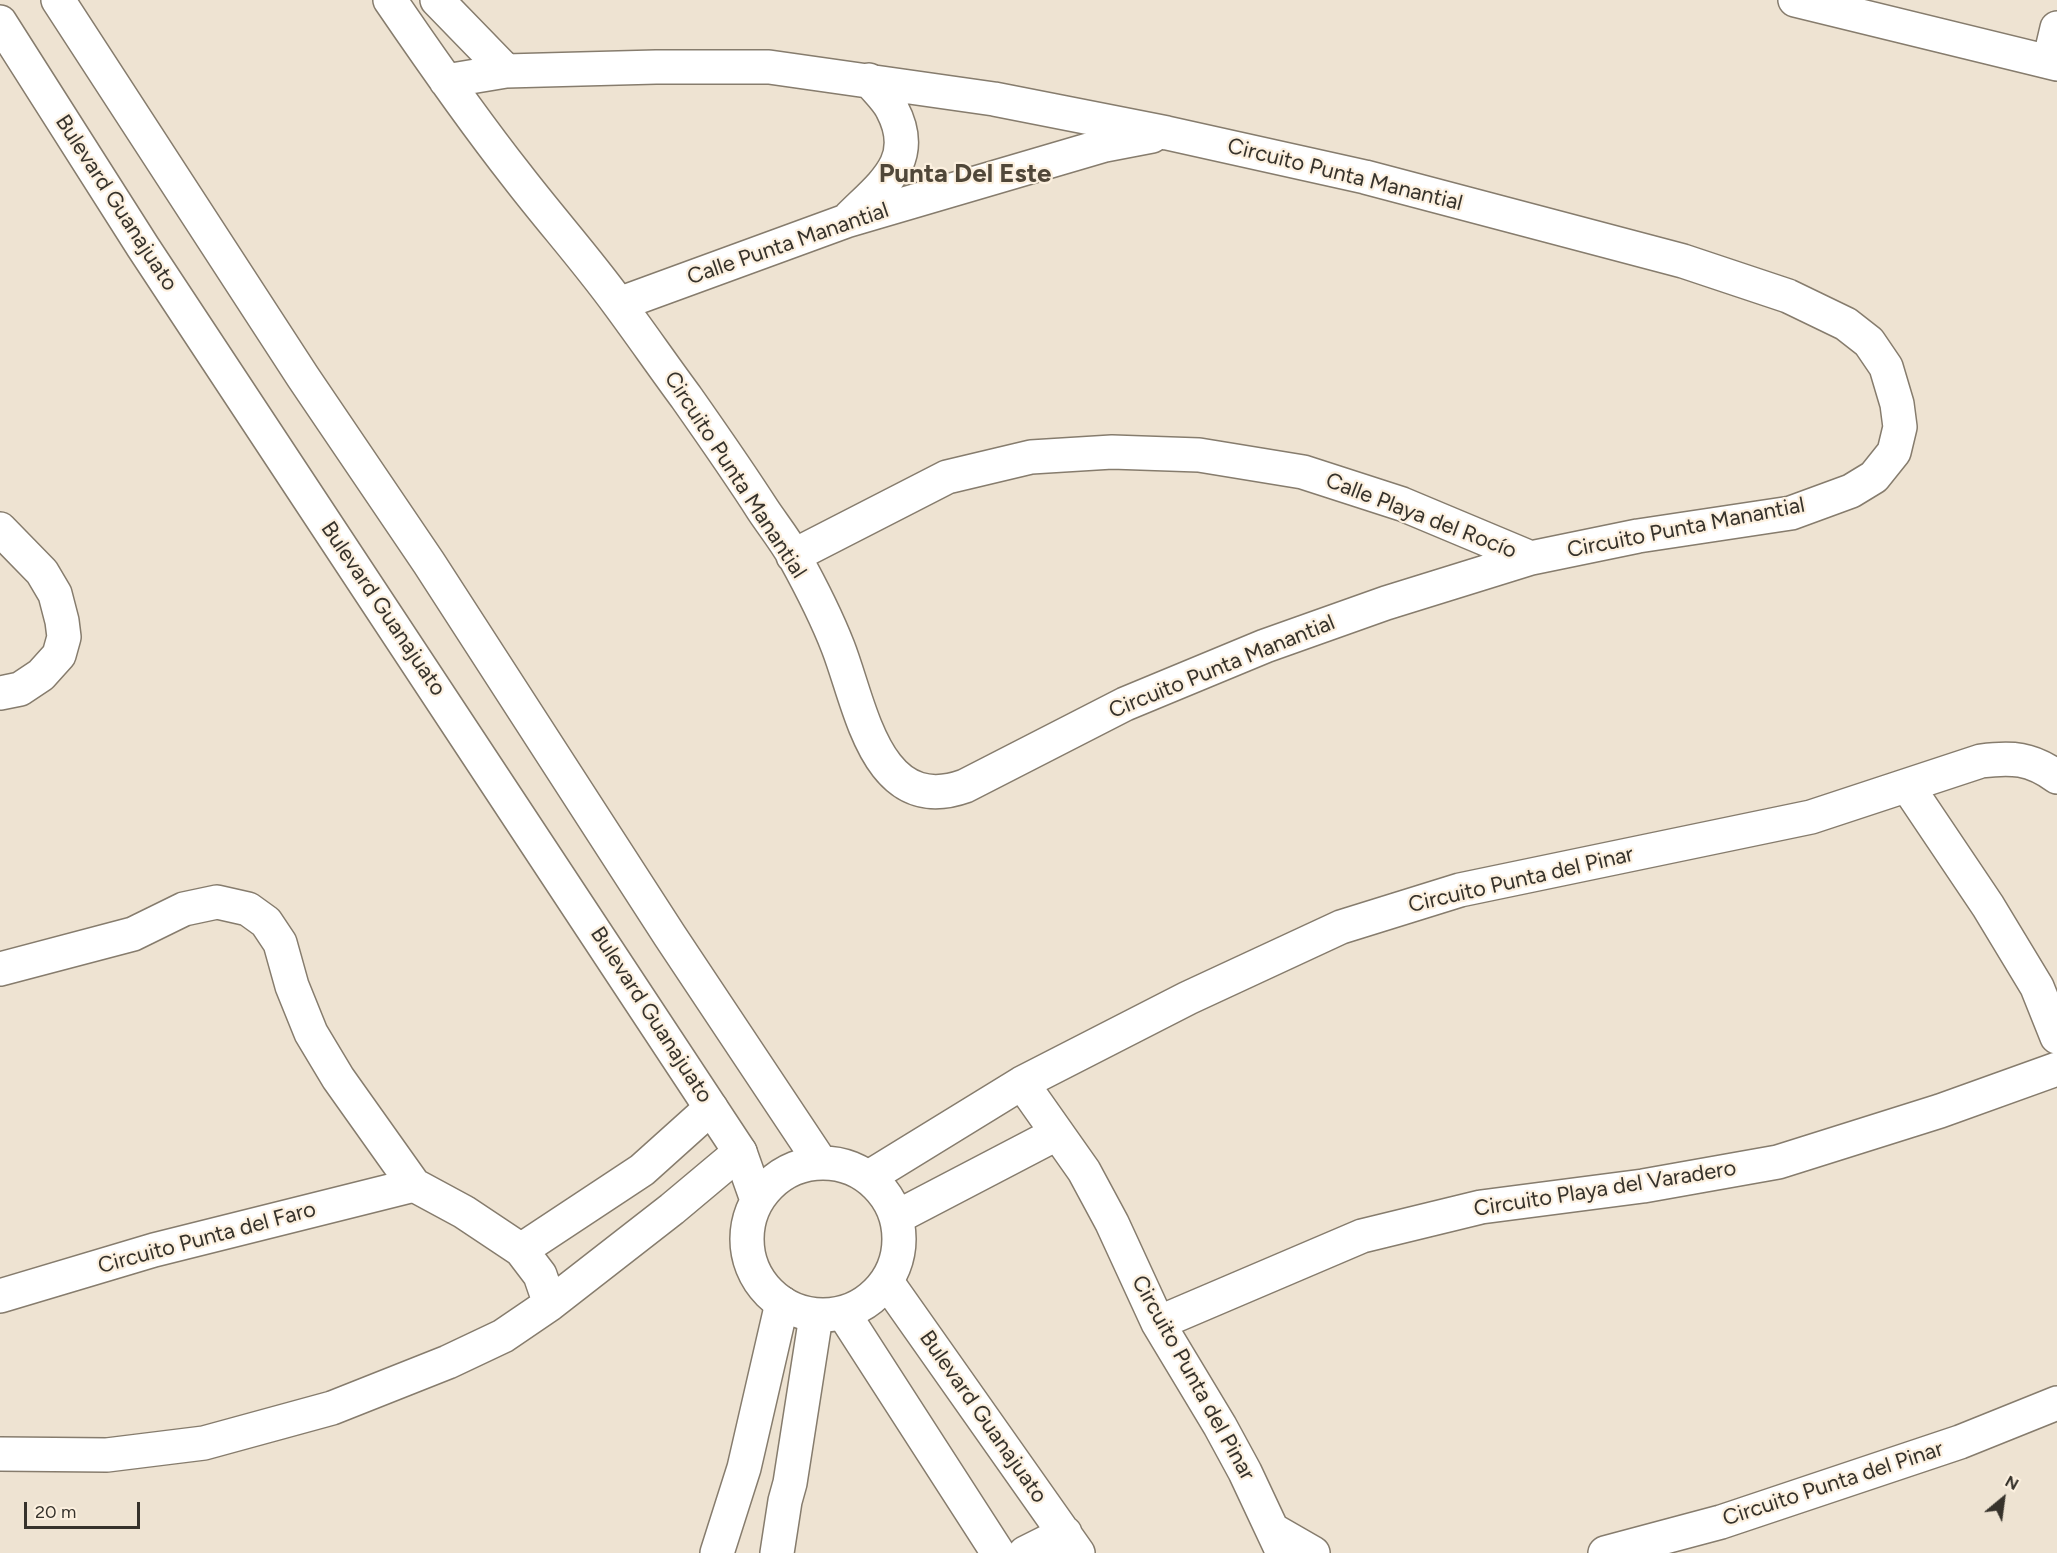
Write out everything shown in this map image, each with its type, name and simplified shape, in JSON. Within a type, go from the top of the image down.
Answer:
[{"type":"street","points":[[58,0],[303,377],[429,563],[663,926],[822,1163]]},
{"type":"street","name":"Circuito Punta Manantial","points":[[390,0],[446,81],[517,177],[619,304],[731,460],[793,555],[837,646],[866,728],[877,752],[892,772],[907,784],[923,791],[937,793],[965,786],[1125,704],[1265,646],[1386,603],[1531,558],[1638,536],[1791,513],[1851,491],[1874,477],[1894,452],[1900,427],[1897,404],[1886,367],[1869,342],[1846,324],[1778,292],[1683,261],[1365,177],[1167,133],[994,99],[768,67],[506,71],[446,81]]},
{"type":"street","points":[[437,0],[506,71]]},
{"type":"street","points":[[1795,0],[2053,63],[2057,28]]},
{"type":"street","name":"Bulevard Guanajuato","points":[[0,22],[143,247],[740,1152],[757,1200]]},
{"type":"street","points":[[846,221],[883,184],[898,165],[903,138],[892,108],[868,80]]},
{"type":"street","name":"Calle Punta Manantial","points":[[619,304],[846,221],[1105,146],[1167,133]]},
{"type":"street","name":"Calle Playa del Rocío","points":[[793,555],[947,477],[1031,457],[1112,452],[1199,455],[1303,472],[1402,504],[1531,558]]},
{"type":"street","points":[[0,529],[42,572],[55,594],[64,637],[60,655],[42,675],[20,689],[0,693]]},
{"type":"street","name":"Circuito Punta del Pinar","points":[[868,1177],[1022,1083],[1188,998],[1341,927],[1460,890],[1811,817],[1908,787],[1981,761],[2004,758],[2030,761],[2057,777]]},
{"type":"street","points":[[1908,787],[1988,906],[2037,987],[2057,1037]]},
{"type":"street","points":[[0,969],[133,934],[184,909],[217,902],[248,909],[266,922],[280,943],[292,986],[311,1033],[332,1069],[414,1185],[464,1212],[521,1250],[540,1275],[550,1304]]},
{"type":"street","name":"Circuito Playa del Varadero","points":[[1158,1323],[1362,1236],[1481,1207],[1643,1186],[1778,1162],[1940,1112],[2057,1069]]},
{"type":"street","name":"Circuito Punta del Pinar","points":[[1022,1083],[1084,1171],[1112,1223],[1158,1323],[1220,1426],[1278,1542],[1313,1553]]},
{"type":"street","points":[[521,1250],[642,1170],[711,1108]]},
{"type":"street","points":[[897,1217],[1056,1134]]},
{"type":"street","points":[[0,1454],[106,1455],[204,1443],[332,1408],[448,1362],[503,1336],[550,1304],[672,1209],[740,1152]]},
{"type":"street","points":[[822,1163],[846,1166],[868,1177],[897,1217],[901,1240],[897,1262],[887,1282],[868,1302],[830,1315],[782,1304],[761,1284],[749,1257],[747,1228],[757,1200],[773,1181],[796,1167],[822,1163]]},
{"type":"street","name":"Circuito Punta del Faro","points":[[0,1296],[154,1250],[414,1185]]},
{"type":"street","name":"Bulevard Guanajuato","points":[[887,1282],[1071,1543]]},
{"type":"street","points":[[717,1553],[744,1468],[782,1304]]},
{"type":"street","points":[[777,1553],[785,1501],[830,1315]]},
{"type":"street","points":[[830,1315],[998,1553]]},
{"type":"street","name":"Circuito Punta del Pinar","points":[[1605,1553],[1721,1522],[1960,1442],[2057,1403]]},
{"type":"street","points":[[1025,1553],[1071,1543]]},
{"type":"district","name":"Punta Del Este","points":[[965,174]]}]
